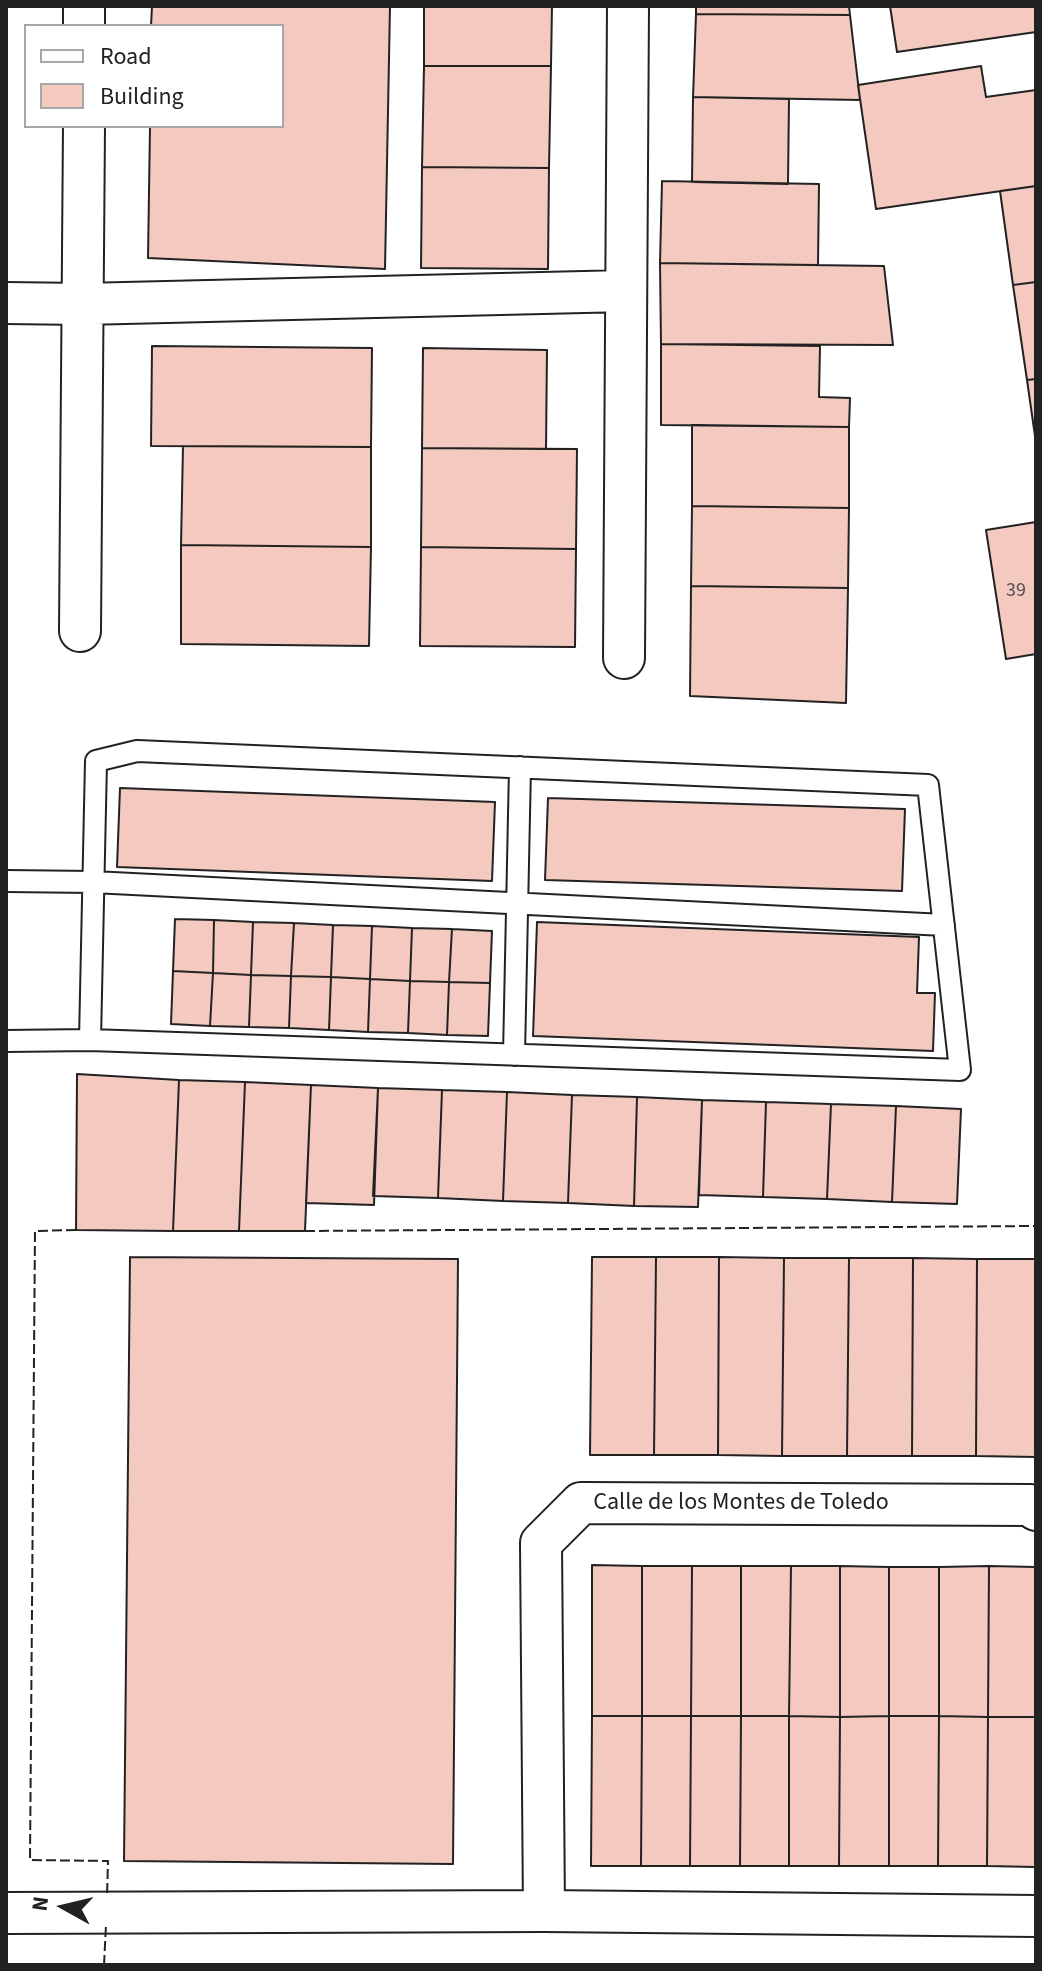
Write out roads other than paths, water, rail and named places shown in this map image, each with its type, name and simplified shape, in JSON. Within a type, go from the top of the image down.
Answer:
[{"type":"street","points":[[624,658],[628,6]]},
{"type":"street","points":[[80,631],[84,128]]},
{"type":"street","points":[[6,303],[83,304],[626,291]]},
{"type":"street","name":"Calle de los Montes de Toledo","points":[[544,1911],[541,1543],[581,1503],[1030,1505],[1036,1510]]},
{"type":"street","points":[[6,1913],[544,1911],[1036,1916]]},
{"type":"lane","points":[[6,1041],[90,1040],[960,1070],[928,785],[137,751],[96,761],[90,1040]]},
{"type":"lane","points":[[514,1055],[520,767]]},
{"type":"lane","points":[[6,881],[93,882],[944,925]]}]
